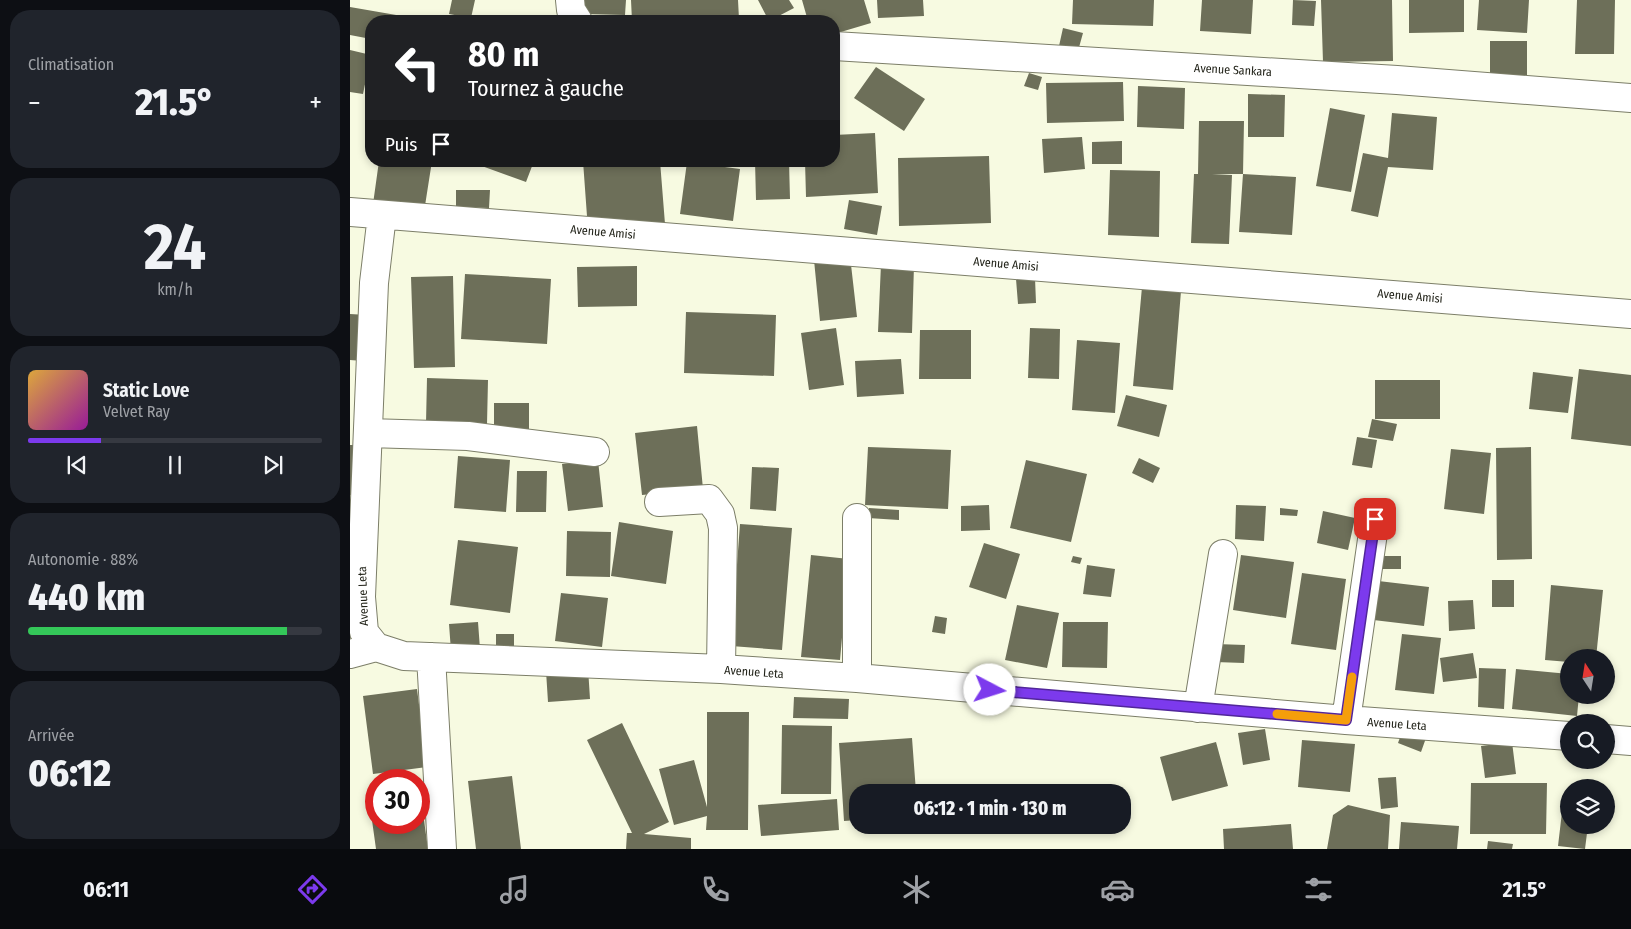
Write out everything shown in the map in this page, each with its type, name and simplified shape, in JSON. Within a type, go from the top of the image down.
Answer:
[{"type":"street","points":[[570,0],[571,10],[574,15]]},
{"type":"street","name":"Avenue Sankara","points":[[840,46],[1397,80],[1631,98]]},
{"type":"street","name":"Avenue Amisi","points":[[350,212],[1631,314]]},
{"type":"street","name":"Avenue Leta","points":[[382,215],[374,283],[361,598],[364,632],[363,650],[404,656],[857,678],[1198,708],[1560,735]]},
{"type":"street","points":[[368,433],[468,436],[595,452]]},
{"type":"street","points":[[658,502],[709,499],[720,514],[723,528],[721,670]]},
{"type":"street","points":[[857,518],[857,678]]},
{"type":"street","points":[[1346,720],[1375,519]]},
{"type":"street","points":[[1198,708],[1223,554]]},
{"type":"street","points":[[431,656],[442,849]]},
{"type":"street","points":[[1615,739],[1631,740]]},
{"type":"building","points":[[452,0],[475,0],[472,15],[449,14]]},
{"type":"building","points":[[583,0],[626,0],[625,15],[583,14]]},
{"type":"building","points":[[631,0],[738,0],[739,15],[632,15]]},
{"type":"building","points":[[758,0],[789,0],[794,8],[781,15],[766,15]]},
{"type":"building","points":[[802,0],[864,0],[871,23],[840,32],[840,15],[806,15]]},
{"type":"building","points":[[877,0],[923,0],[924,16],[878,18]]},
{"type":"building","points":[[1073,0],[1154,0],[1153,26],[1072,24]]},
{"type":"building","points":[[1202,0],[1253,0],[1251,34],[1200,31]]},
{"type":"building","points":[[1293,0],[1316,1],[1314,26],[1292,25]]},
{"type":"building","points":[[1321,0],[1392,0],[1393,61],[1323,62]]},
{"type":"building","points":[[1409,0],[1464,0],[1464,32],[1409,33]]},
{"type":"building","points":[[1479,0],[1529,0],[1527,33],[1477,30]]},
{"type":"building","points":[[1577,0],[1615,0],[1614,54],[1575,54]]},
{"type":"building","points":[[350,7],[396,15],[365,15],[365,38],[350,35]]},
{"type":"building","points":[[1063,28],[1083,33],[1078,51],[1059,46]]},
{"type":"building","points":[[1490,41],[1527,41],[1527,76],[1490,76]]},
{"type":"building","points":[[350,50],[365,54],[365,84],[363,94],[350,92]]},
{"type":"building","points":[[876,67],[925,99],[904,131],[854,98]]},
{"type":"building","points":[[1029,73],[1042,77],[1038,90],[1024,86]]},
{"type":"building","points":[[1123,82],[1124,121],[1047,123],[1046,83]]},
{"type":"building","points":[[1138,86],[1185,88],[1184,129],[1137,127]]},
{"type":"building","points":[[1248,94],[1285,95],[1284,137],[1248,137]]},
{"type":"building","points":[[1330,108],[1365,115],[1351,192],[1316,186]]},
{"type":"building","points":[[1392,113],[1437,117],[1433,170],[1388,167],[1378,217],[1351,211],[1363,153],[1388,158]]},
{"type":"building","points":[[1199,121],[1244,121],[1243,174],[1212,174],[1232,175],[1229,244],[1191,243],[1194,174],[1198,174]]},
{"type":"building","points":[[875,133],[878,193],[806,197],[805,167],[840,167],[840,135]]},
{"type":"building","points":[[1082,137],[1085,169],[1044,173],[1042,139]]},
{"type":"building","points":[[1122,141],[1122,164],[1092,164],[1092,142]]},
{"type":"building","points":[[989,156],[991,223],[899,226],[898,158]]},
{"type":"building","points":[[378,167],[431,167],[424,212],[373,204]]},
{"type":"building","points":[[485,167],[532,167],[526,182]]},
{"type":"building","points":[[583,167],[660,167],[665,224],[588,230]]},
{"type":"building","points":[[686,167],[740,169],[733,221],[680,214]]},
{"type":"building","points":[[755,167],[789,167],[790,199],[756,200]]},
{"type":"building","points":[[1110,170],[1160,171],[1159,237],[1108,235]]},
{"type":"building","points":[[1243,174],[1296,177],[1292,235],[1239,232]]},
{"type":"building","points":[[456,190],[490,190],[489,208],[456,207]]},
{"type":"building","points":[[849,200],[882,206],[877,235],[844,229]]},
{"type":"building","points":[[850,256],[857,317],[820,321],[814,260]]},
{"type":"building","points":[[881,264],[914,265],[912,333],[878,332]]},
{"type":"building","points":[[637,266],[637,306],[578,307],[577,267]]},
{"type":"building","points":[[465,274],[551,279],[547,344],[461,339]]},
{"type":"building","points":[[453,276],[455,367],[414,368],[411,277]]},
{"type":"building","points":[[1035,278],[1036,303],[1018,304],[1016,279]]},
{"type":"building","points":[[1142,287],[1181,291],[1173,390],[1133,386]]},
{"type":"building","points":[[686,312],[776,315],[774,376],[684,373]]},
{"type":"building","points":[[350,314],[367,315],[363,361],[350,360]]},
{"type":"building","points":[[836,328],[844,385],[809,390],[801,333]]},
{"type":"building","points":[[1030,328],[1060,329],[1059,379],[1028,378]]},
{"type":"building","points":[[920,330],[971,330],[971,379],[919,379]]},
{"type":"building","points":[[1077,340],[1120,343],[1115,413],[1072,410]]},
{"type":"building","points":[[901,359],[904,394],[857,397],[855,361]]},
{"type":"building","points":[[1579,369],[1631,375],[1631,446],[1571,439]]},
{"type":"building","points":[[1533,372],[1573,377],[1568,413],[1529,409]]},
{"type":"building","points":[[427,378],[488,380],[487,424],[426,423]]},
{"type":"building","points":[[1375,380],[1440,380],[1440,419],[1375,419]]},
{"type":"building","points":[[1126,395],[1167,405],[1159,437],[1117,426]]},
{"type":"building","points":[[494,403],[529,403],[529,438],[494,438]]},
{"type":"building","points":[[1372,419],[1397,424],[1393,441],[1368,437]]},
{"type":"building","points":[[697,426],[703,489],[642,495],[635,433]]},
{"type":"building","points":[[1357,437],[1377,440],[1372,468],[1352,465]]},
{"type":"building","points":[[350,445],[353,445],[353,495],[350,495]]},
{"type":"building","points":[[868,447],[951,450],[948,509],[865,505]]},
{"type":"building","points":[[1531,447],[1532,559],[1497,560],[1496,448]]},
{"type":"building","points":[[1451,449],[1491,453],[1484,514],[1444,509]]},
{"type":"building","points":[[458,456],[510,460],[506,512],[454,508]]},
{"type":"building","points":[[1139,458],[1160,468],[1153,483],[1132,473]]},
{"type":"building","points":[[598,460],[603,507],[568,511],[562,464]]},
{"type":"building","points":[[1026,460],[1087,474],[1071,542],[1010,528]]},
{"type":"building","points":[[752,467],[779,468],[776,511],[750,509]]},
{"type":"building","points":[[517,471],[547,471],[546,512],[516,512]]},
{"type":"building","points":[[989,505],[990,530],[961,531],[961,506]]},
{"type":"building","points":[[1236,505],[1266,506],[1264,541],[1235,539]]},
{"type":"building","points":[[869,508],[899,510],[899,520],[868,518]]},
{"type":"building","points":[[1280,508],[1298,510],[1297,516],[1280,515]]},
{"type":"building","points":[[1323,511],[1355,518],[1348,550],[1317,543]]},
{"type":"building","points":[[619,522],[673,531],[666,584],[611,576]]},
{"type":"building","points":[[740,524],[792,528],[782,650],[731,646]]},
{"type":"building","points":[[567,531],[611,532],[610,577],[566,576]]},
{"type":"building","points":[[458,540],[518,547],[510,613],[450,605]]},
{"type":"building","points":[[984,543],[1020,554],[1006,599],[969,587]]},
{"type":"building","points":[[811,555],[849,559],[840,660],[801,657]]},
{"type":"building","points":[[1241,555],[1294,562],[1286,618],[1233,610]]},
{"type":"building","points":[[1073,556],[1082,558],[1080,564],[1071,562]]},
{"type":"building","points":[[1374,556],[1401,556],[1401,569],[1374,569]]},
{"type":"building","points":[[1087,565],[1115,569],[1111,597],[1083,594]]},
{"type":"building","points":[[1302,573],[1346,579],[1336,650],[1291,644]]},
{"type":"building","points":[[1370,580],[1429,587],[1424,626],[1365,619]]},
{"type":"building","points":[[1492,580],[1514,580],[1514,607],[1492,607]]},
{"type":"building","points":[[1551,585],[1603,590],[1597,649],[1560,649],[1560,661],[1545,660]]},
{"type":"building","points":[[561,593],[608,598],[602,647],[555,641]]},
{"type":"building","points":[[1473,600],[1475,629],[1449,631],[1448,601]]},
{"type":"building","points":[[1017,605],[1059,613],[1047,668],[1005,660]]},
{"type":"building","points":[[935,616],[947,618],[945,634],[932,632]]},
{"type":"building","points":[[478,622],[480,649],[451,651],[449,624]]},
{"type":"building","points":[[1063,622],[1108,622],[1107,668],[1062,667]]},
{"type":"building","points":[[496,634],[514,634],[514,653],[496,653]]},
{"type":"building","points":[[1402,634],[1441,638],[1434,694],[1395,690]]},
{"type":"building","points":[[1216,644],[1245,645],[1244,663],[1215,662]]},
{"type":"building","points":[[1473,653],[1477,678],[1443,682],[1440,658]]},
{"type":"building","points":[[588,668],[590,699],[548,702],[546,671]]},
{"type":"building","points":[[1479,668],[1506,669],[1504,709],[1478,707]]},
{"type":"building","points":[[1516,669],[1560,673],[1560,704],[1578,704],[1577,714],[1512,709]]},
{"type":"building","points":[[417,689],[427,767],[372,769],[363,696]]},
{"type":"building","points":[[794,697],[849,699],[848,719],[793,718]]},
{"type":"building","points":[[707,712],[749,712],[748,830],[706,830],[707,816],[674,825],[659,769],[694,760],[707,807]]},
{"type":"building","points":[[622,723],[669,822],[644,834],[691,838],[691,849],[626,849],[627,833],[632,833],[587,740]]},
{"type":"building","points":[[782,725],[832,726],[831,794],[781,794]]},
{"type":"building","points":[[1265,729],[1270,760],[1243,765],[1238,733]]},
{"type":"building","points":[[1403,729],[1426,738],[1421,752],[1398,743]]},
{"type":"building","points":[[912,738],[915,784],[849,784],[849,821],[844,821],[839,743]]},
{"type":"building","points":[[1302,740],[1355,744],[1350,792],[1298,787]]},
{"type":"building","points":[[1216,742],[1228,786],[1172,801],[1160,757]]},
{"type":"building","points":[[1512,742],[1516,774],[1485,778],[1481,746]]},
{"type":"building","points":[[512,776],[521,849],[476,849],[468,781]]},
{"type":"building","points":[[1396,777],[1398,807],[1381,809],[1378,778]]},
{"type":"building","points":[[1471,783],[1547,783],[1546,834],[1470,834]]},
{"type":"building","points":[[837,799],[839,830],[761,836],[758,805]]},
{"type":"building","points":[[1348,805],[1390,815],[1388,849],[1327,849],[1333,815]]},
{"type":"building","points":[[1401,822],[1459,826],[1457,849],[1399,849]]},
{"type":"building","points":[[1291,824],[1293,849],[1224,849],[1223,829]]},
{"type":"building","points":[[1560,829],[1560,834],[1587,834],[1585,849],[1558,846]]},
{"type":"building","points":[[374,834],[426,834],[428,849],[376,849]]},
{"type":"building","points":[[1488,841],[1513,844],[1512,849],[1487,849]]},
{"type":"slow traffic","points":[[1277,714],[1346,720],[1352,677]]},
{"type":"route","points":[[990,690],[1346,720],[1375,519]]}]
